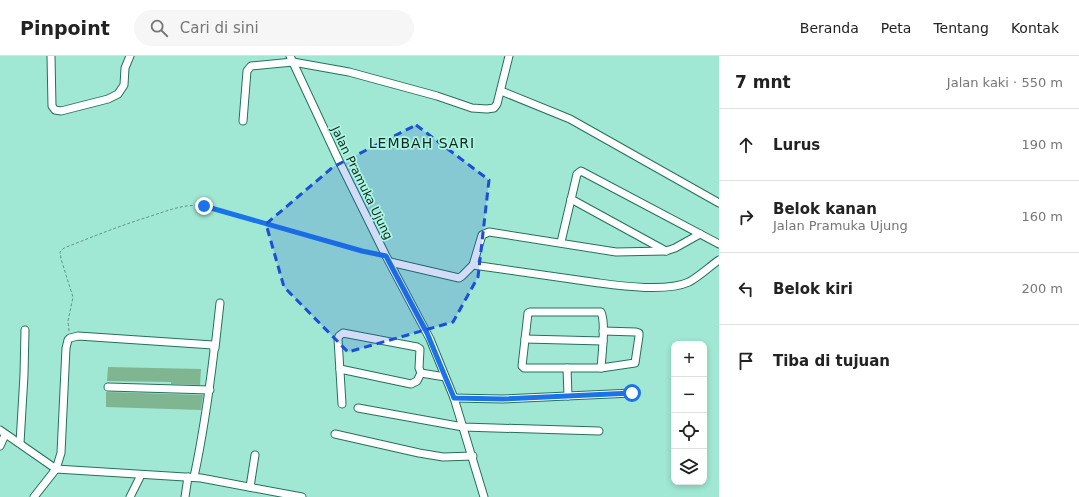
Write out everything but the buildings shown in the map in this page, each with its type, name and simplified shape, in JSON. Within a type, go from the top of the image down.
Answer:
[{"type":"street","points":[[51,56],[52,106],[55,110],[61,111],[108,99],[118,94],[124,85],[125,68],[130,56]]},
{"type":"street","points":[[243,121],[247,71],[251,66],[292,59],[410,88],[472,108],[487,109],[494,108],[497,104],[508,56]]},
{"type":"street","name":"Jalan Pramuka Ujung","points":[[292,59],[340,163],[427,333],[454,398],[473,456],[484,497]]},
{"type":"street","points":[[501,91],[570,119],[719,203]]},
{"type":"street","points":[[561,242],[577,174],[581,171],[719,244]]},
{"type":"street","points":[[571,199],[666,251]]},
{"type":"street","points":[[388,259],[459,278],[473,264],[482,235],[489,232],[561,242],[616,252],[666,251],[675,248],[700,234]]},
{"type":"street","points":[[473,264],[619,286],[657,287],[688,282],[719,260]]},
{"type":"street","points":[[185,497],[204,429],[220,302]]},
{"type":"street","points":[[601,368],[603,316],[599,311],[530,312],[527,315],[522,366],[524,368],[601,368],[635,363],[639,333],[603,331]]},
{"type":"street","points":[[20,443],[25,330]]},
{"type":"street","points":[[340,369],[411,384],[417,381],[421,373],[419,368],[420,349],[417,347],[343,334],[339,336],[338,339],[342,404]]},
{"type":"street","points":[[34,497],[56,469],[61,453],[66,348],[70,338],[78,336],[213,345],[215,348]]},
{"type":"street","points":[[525,339],[603,341]]},
{"type":"street","points":[[567,368],[568,396]]},
{"type":"street","points":[[421,373],[445,377]]},
{"type":"street","points":[[108,387],[210,390]]},
{"type":"street","points":[[454,398],[502,399],[632,393]]},
{"type":"street","points":[[358,408],[463,427],[599,431]]},
{"type":"street","points":[[0,446],[3,432],[56,469],[191,477],[250,486],[302,497]]},
{"type":"street","points":[[335,434],[418,453],[443,457],[473,456]]},
{"type":"street","points":[[250,486],[255,455]]},
{"type":"street","points":[[130,497],[142,475]]},
{"type":"street","points":[[260,488],[260,497]]},
{"type":"path","points":[[70,338],[68,321],[73,297],[60,252],[64,248],[123,225],[180,207],[195,205],[204,206],[388,259]]},
{"type":"highlighted area","points":[[416,125],[489,180],[478,277],[453,322],[348,352],[284,287],[266,224],[333,167]]},
{"type":"district","name":"LEMBAH SARI","points":[[422,143]]},
{"type":"route","points":[[204,206],[362,251],[386,256],[427,333],[454,398],[502,399],[632,393]]}]
